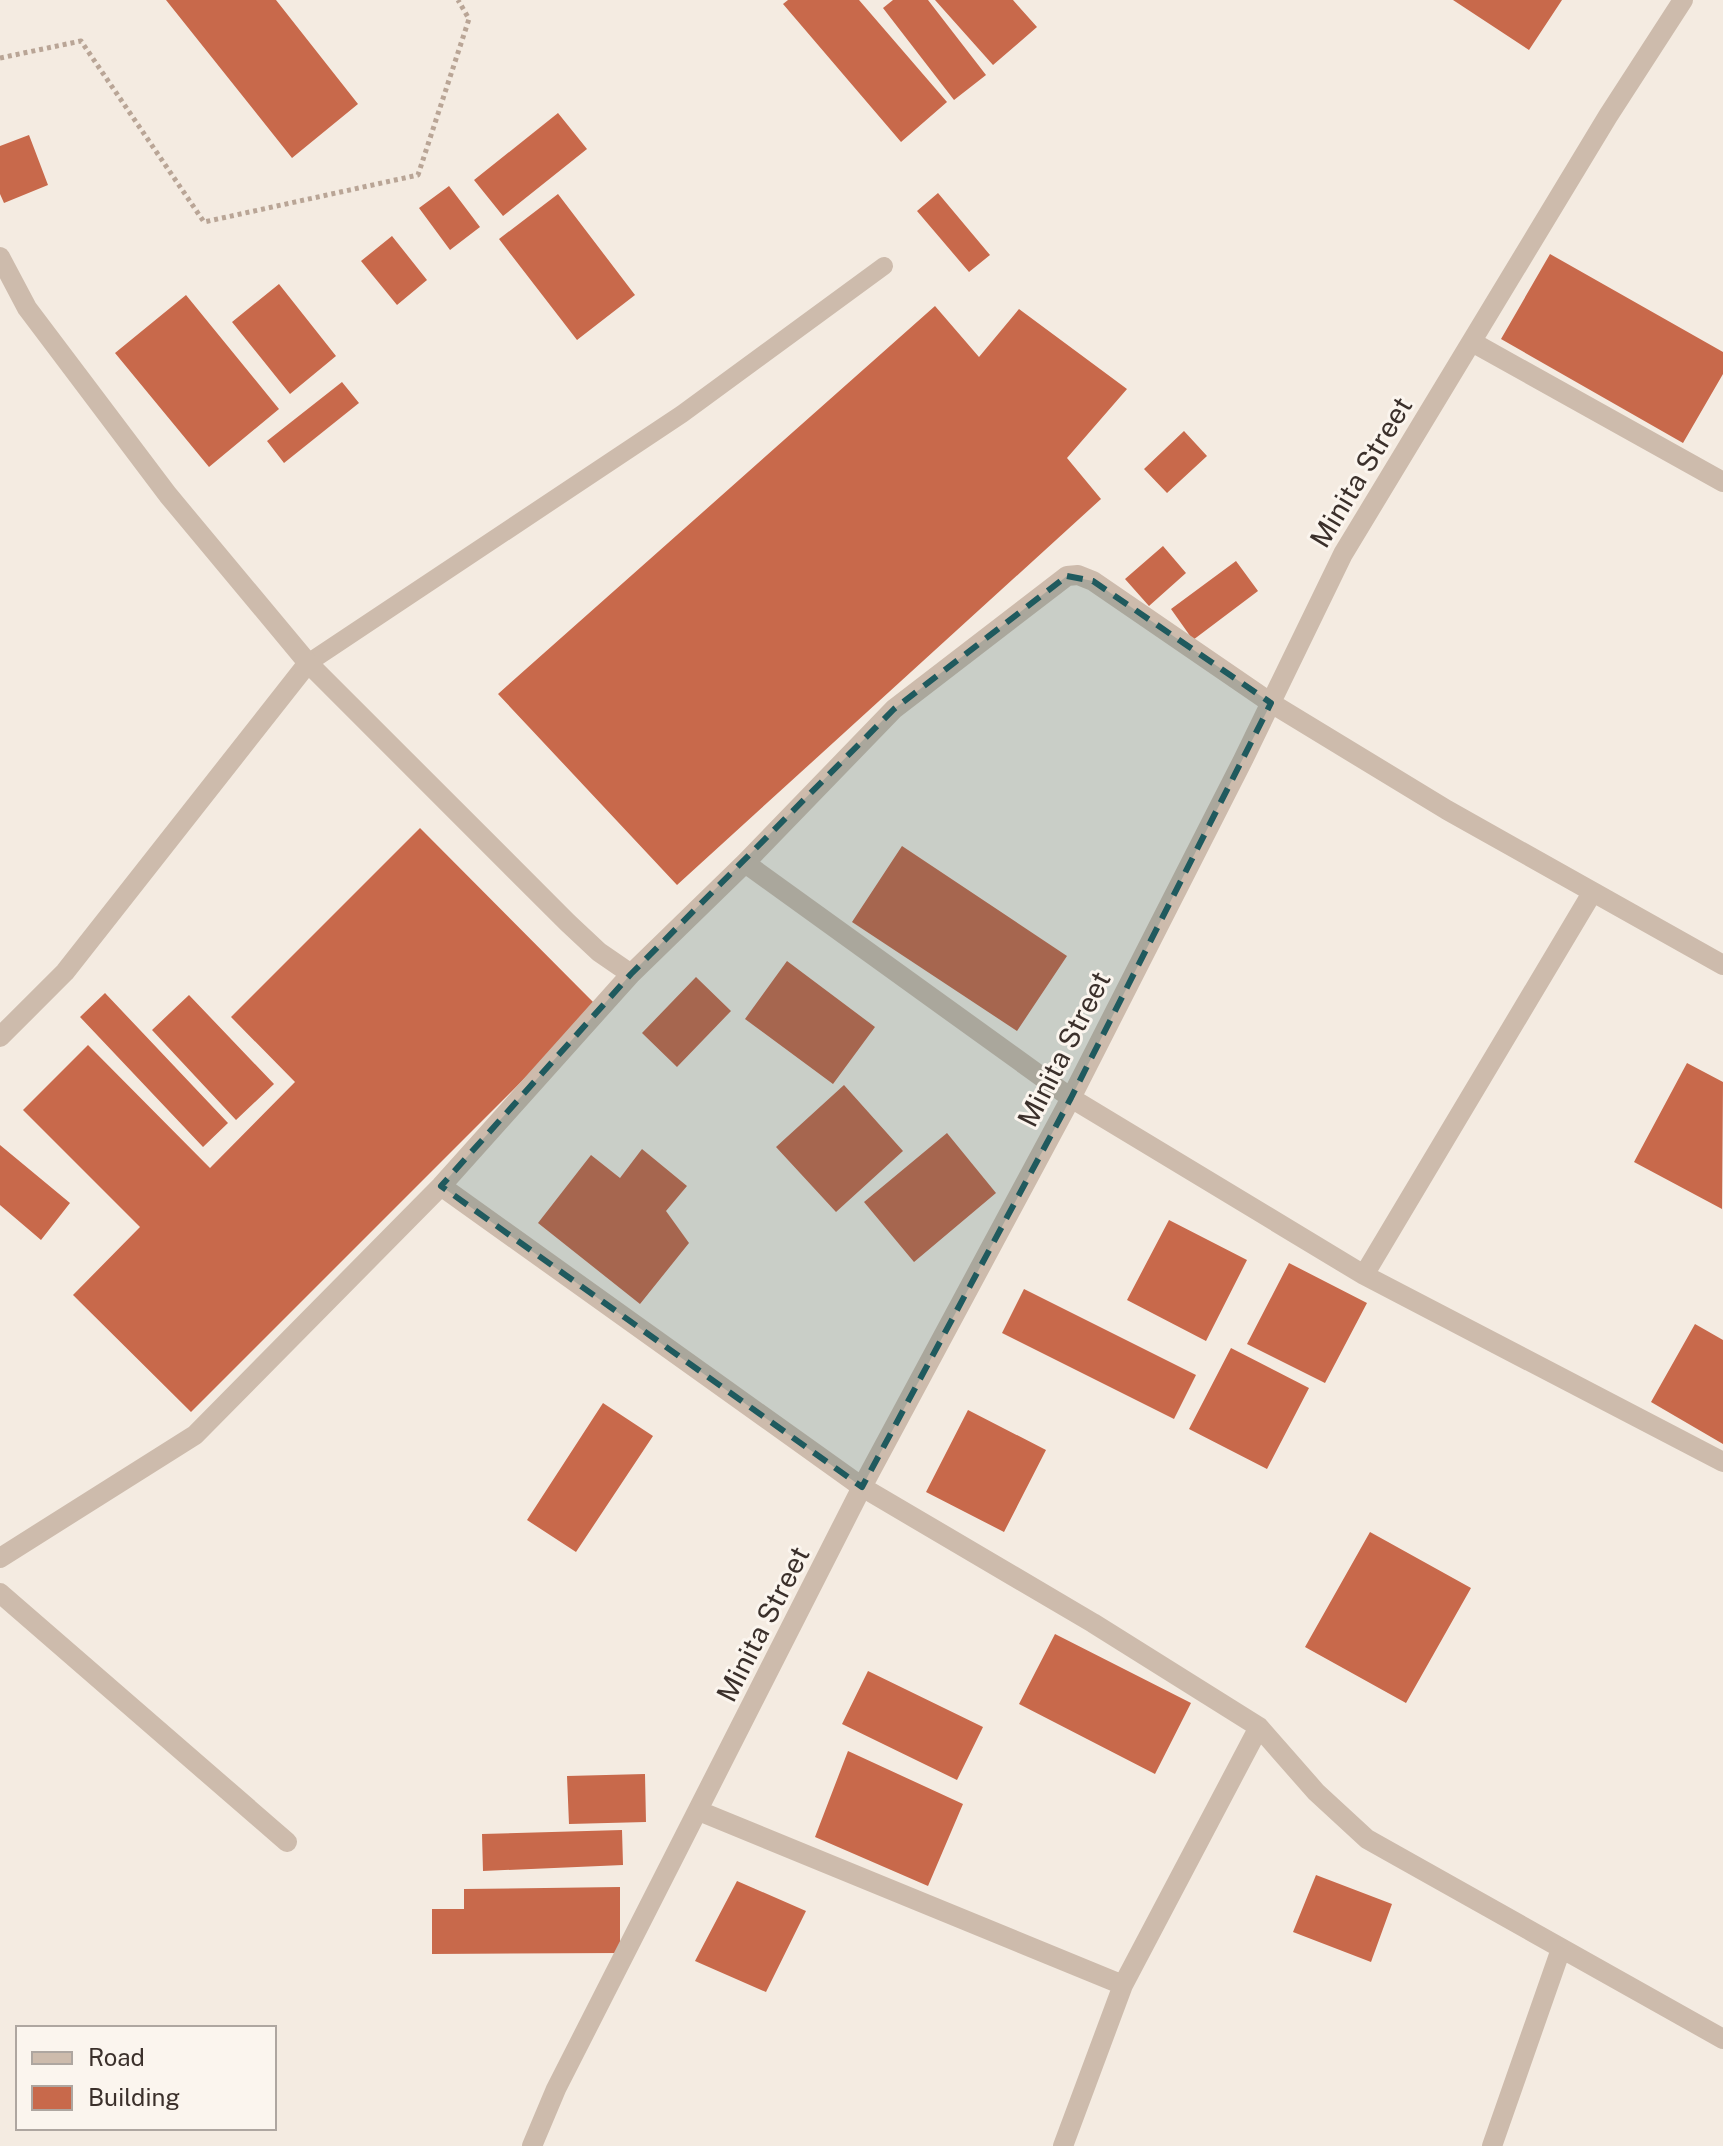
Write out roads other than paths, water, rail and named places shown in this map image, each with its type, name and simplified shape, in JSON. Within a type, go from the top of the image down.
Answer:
[{"type":"street","name":"Minita Street","points":[[532,2146],[556,2089],[862,1487],[1071,1098],[1343,554],[1683,0]]},
{"type":"street","points":[[0,257],[27,308],[168,495],[308,663],[568,923],[599,952],[631,974]]},
{"type":"street","points":[[1472,342],[1723,482]]},
{"type":"street","points":[[0,1558],[195,1435],[441,1186],[631,974],[745,863],[894,709],[1067,576],[1078,575],[1093,581],[1271,703],[1592,893],[1723,965]]},
{"type":"street","points":[[0,1037],[65,972],[308,663]]},
{"type":"street","points":[[745,863],[1071,1098],[1364,1275],[1723,1462]]},
{"type":"street","points":[[1364,1275],[1592,893]]},
{"type":"street","points":[[441,1186],[862,1487],[1093,1623],[1259,1727],[1316,1792],[1367,1839],[1723,2039]]},
{"type":"street","points":[[0,1593],[287,1842]]},
{"type":"street","points":[[1063,2146],[1123,1985],[1259,1727]]},
{"type":"street","points":[[699,1811],[1123,1985]]},
{"type":"street","points":[[1492,2146],[1561,1949]]},
{"type":"lane","points":[[308,663],[682,414],[884,266]]}]
